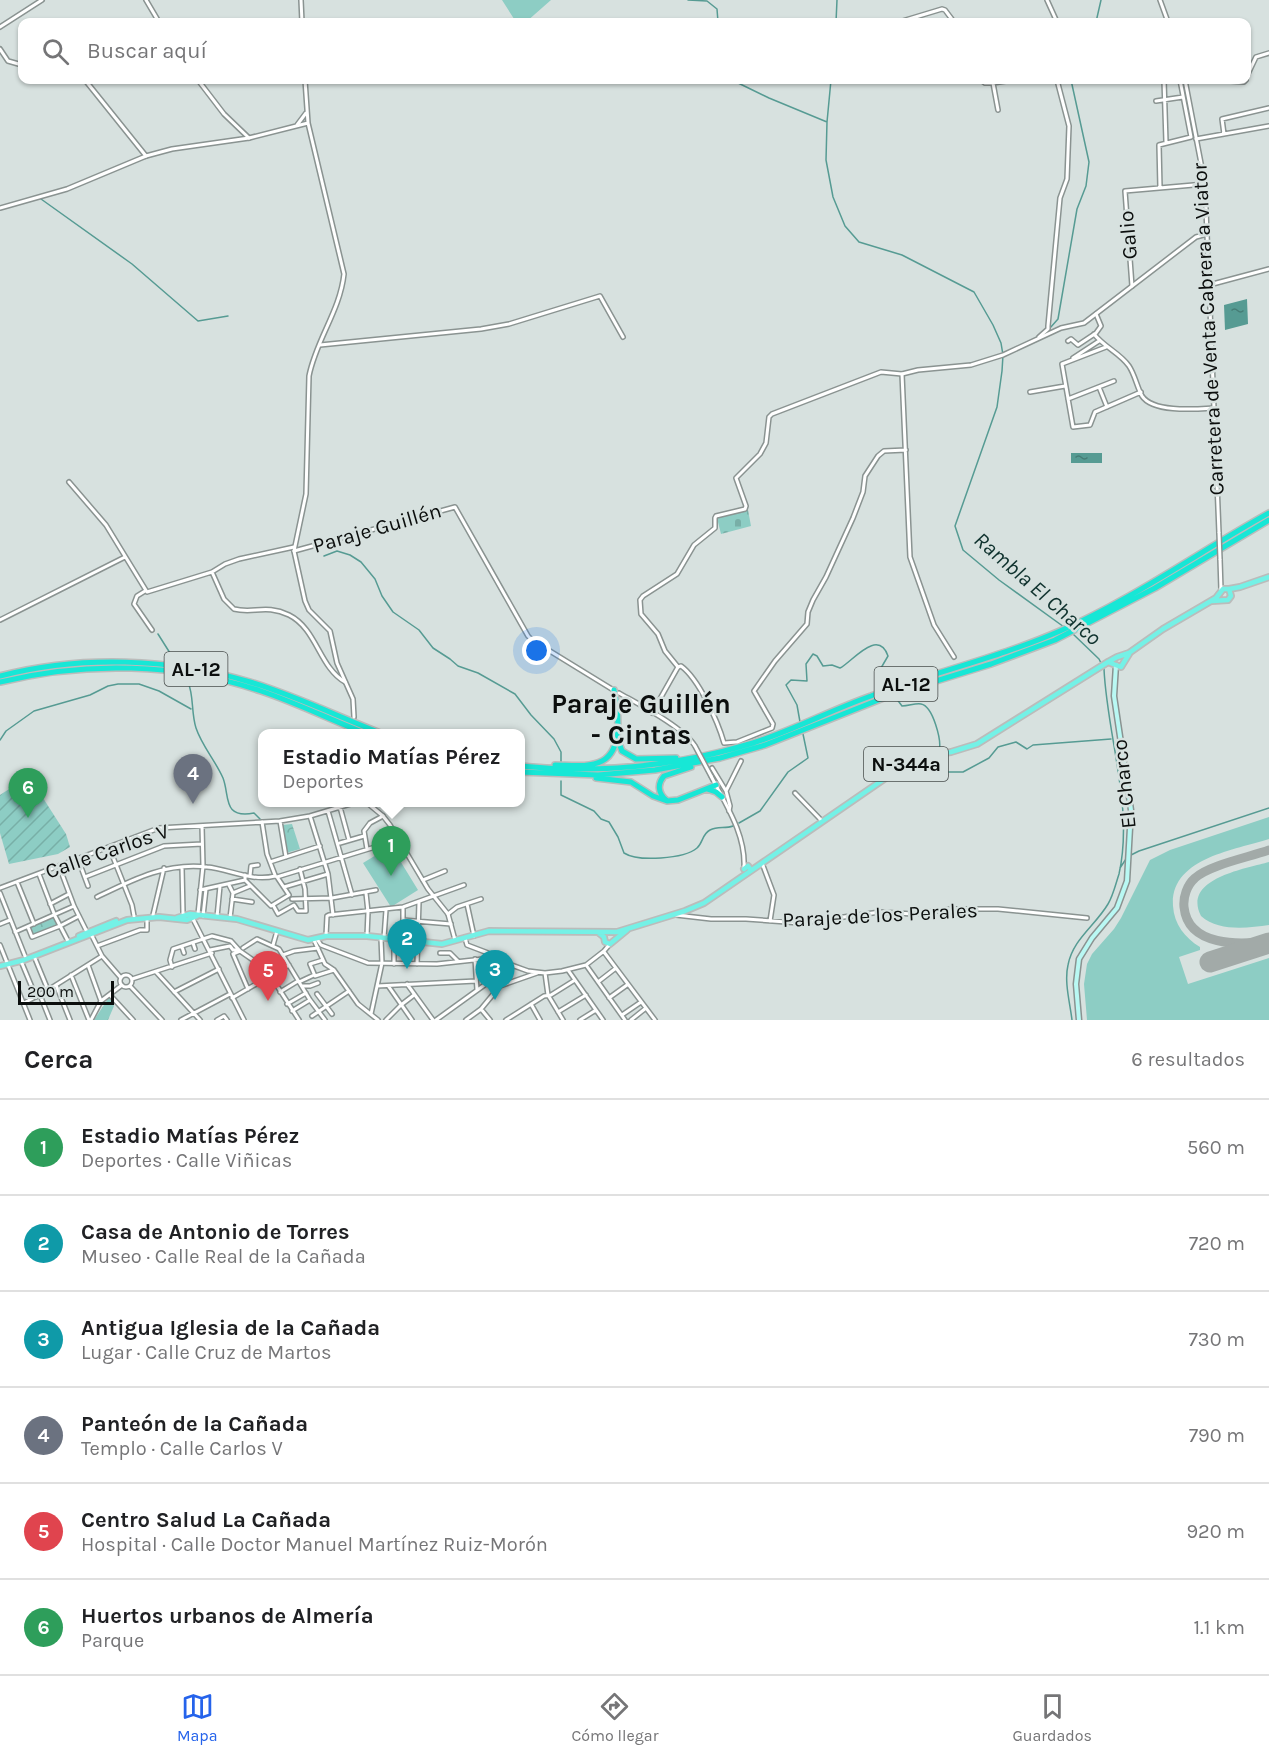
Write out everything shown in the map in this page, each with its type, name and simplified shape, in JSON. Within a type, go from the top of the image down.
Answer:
[{"type":"highway","name":"AL-12","points":[[1073,628],[1269,513]]},
{"type":"highway","name":"AL-12","points":[[525,772],[598,775],[639,772],[720,758],[786,737],[891,695],[999,661],[1063,633],[1155,588],[1269,520]]},
{"type":"highway","name":"AL-12","points":[[525,766],[567,769],[616,768],[665,763],[709,755],[781,733],[870,696],[990,659],[1063,633]]},
{"type":"highway","name":"AL-12","points":[[0,676],[93,663],[133,663],[188,668],[261,686],[370,729]]},
{"type":"highway","name":"AL-12","points":[[0,682],[87,669],[135,668],[189,674],[259,690],[355,729]]},
{"type":"highway","points":[[525,766],[604,761],[613,751],[617,736],[617,691]]},
{"type":"highway","points":[[617,736],[622,751],[636,759],[709,755]]},
{"type":"highway","points":[[667,801],[660,793],[659,787],[664,776],[720,758]]},
{"type":"highway","points":[[544,774],[623,780],[667,801],[678,800],[716,785]]},
{"type":"highway","points":[[705,789],[711,776]]},
{"type":"highway","points":[[705,789],[724,794]]},
{"type":"main road","points":[[1117,663],[1163,629],[1212,601],[1220,592],[1269,577]]},
{"type":"main road","points":[[1212,601],[1228,600],[1240,587]]},
{"type":"main road","points":[[1228,589],[1232,596]]},
{"type":"main road","points":[[1220,592],[1223,599]]},
{"type":"main road","points":[[1117,663],[1124,659]]},
{"type":"main road","name":"N-344a","points":[[747,869],[762,863],[906,764],[926,755],[951,752],[977,744],[1108,662],[1117,663]]},
{"type":"main road","name":"El Charco","points":[[1079,1020],[1076,984],[1079,959],[1092,938],[1117,908],[1127,881],[1131,810],[1114,702],[1117,663]]},
{"type":"main road","points":[[608,934],[704,903],[739,879],[747,869]]},
{"type":"main road","points":[[7,964],[134,916],[177,918],[217,916],[250,922],[302,939],[326,936],[367,936],[436,944],[465,939],[494,930],[599,933],[615,935],[616,940]]},
{"type":"main road","points":[[0,966],[34,957],[89,933],[127,920],[150,916]]},
{"type":"main road","points":[[608,934],[605,942],[610,944],[629,929]]},
{"type":"street","points":[[0,27],[42,0]]},
{"type":"street","points":[[146,0],[157,18]]},
{"type":"street","points":[[301,0],[302,18]]},
{"type":"street","points":[[1047,0],[1054,18]]},
{"type":"street","points":[[1160,0],[1167,18]]},
{"type":"street","points":[[912,18],[942,9],[951,18]]},
{"type":"street","points":[[0,49],[8,61],[18,63]]},
{"type":"street","points":[[1251,68],[1256,57],[1269,53]]},
{"type":"street","points":[[88,84],[146,156]]},
{"type":"street","points":[[201,84],[224,114],[249,138]]},
{"type":"street","points":[[305,84],[309,131],[344,274],[334,311],[311,364],[309,375],[306,494],[294,552],[309,610],[330,631],[337,663],[353,699],[354,717]]},
{"type":"street","points":[[993,84],[998,110]]},
{"type":"street","points":[[1039,338],[1048,329],[1060,198],[1067,179],[1069,126],[1059,84]]},
{"type":"street","points":[[1164,84],[1166,142]]},
{"type":"street","points":[[1160,188],[1159,145],[1191,137],[1181,84]]},
{"type":"street","name":"Carretera de Venta Cabrera a Viator","points":[[1186,84],[1205,184],[1222,580],[1220,592]]},
{"type":"street","points":[[1156,101],[1183,97]]},
{"type":"street","points":[[1224,135],[1222,119],[1269,108]]},
{"type":"street","points":[[296,126],[306,112]]},
{"type":"street","points":[[0,208],[67,189],[146,156],[172,149],[249,138],[308,123]]},
{"type":"street","points":[[296,126],[309,131]]},
{"type":"street","points":[[1196,139],[1269,126]]},
{"type":"street","name":"Galio","points":[[1132,286],[1125,191],[1205,184]]},
{"type":"street","points":[[906,450],[884,452],[878,456],[865,476],[853,518],[813,600],[808,612],[807,624],[775,661],[754,691],[773,724],[772,728],[737,742],[724,743],[697,684],[686,670],[681,666],[678,667],[664,651],[658,634],[641,614],[640,600],[677,574],[694,545],[715,528],[717,516],[745,509],[736,478],[760,454],[766,443],[769,417],[881,372],[902,374],[918,370],[971,365],[1003,355],[1061,328],[1084,323],[1196,237],[1207,234]]},
{"type":"street","points":[[1209,285],[1269,269]]},
{"type":"street","points":[[320,345],[481,329],[509,324],[600,296],[622,337]]},
{"type":"street","points":[[1068,341],[1071,339],[1078,345],[1094,334],[1101,326],[1096,314]]},
{"type":"street","points":[[1094,334],[1099,341],[1128,364],[1141,392],[1149,402],[1180,410],[1214,408]]},
{"type":"street","points":[[1099,341],[1062,364],[1074,427],[1090,425],[1094,414],[1141,392]]},
{"type":"street","points":[[1069,360],[1106,346]]},
{"type":"street","points":[[902,374],[911,562],[934,625],[954,657]]},
{"type":"street","points":[[1068,399],[1114,381]]},
{"type":"street","points":[[1030,392],[1065,386]]},
{"type":"street","points":[[1099,387],[1107,407]]},
{"type":"street","points":[[69,482],[106,525],[145,591]]},
{"type":"street","name":"Paraje Guillén","points":[[294,552],[455,507],[528,636],[617,691]]},
{"type":"street","points":[[152,630],[134,604],[136,597],[145,591],[149,592],[212,572],[239,559],[294,547]]},
{"type":"street","points":[[0,620],[125,557]]},
{"type":"street","points":[[212,572],[224,599],[234,609],[276,610],[298,620],[307,629],[332,670],[339,679],[345,682]]},
{"type":"street","name":"Carretera de Venta Cabrera a Viator","points":[[1222,580],[1228,589]]},
{"type":"street","points":[[652,713],[678,667]]},
{"type":"street","points":[[617,691],[690,738],[716,785],[724,794]]},
{"type":"street","points":[[724,794],[741,761]]},
{"type":"street","points":[[712,768],[741,837],[747,869]]},
{"type":"street","points":[[795,793],[822,821]]},
{"type":"street","points":[[340,807],[350,840]]},
{"type":"street","name":"Calle Carlos V","points":[[0,890],[159,828],[280,821],[310,816],[340,807]]},
{"type":"street","points":[[372,807],[383,816],[423,880],[448,914],[456,941]]},
{"type":"street","points":[[328,811],[352,895]]},
{"type":"street","points":[[310,816],[328,874],[333,915]]},
{"type":"street","points":[[368,849],[364,831],[370,823],[383,816]]},
{"type":"street","points":[[280,821],[285,857]]},
{"type":"street","points":[[262,822],[270,862],[290,897]]},
{"type":"street","points":[[202,826],[203,866],[196,917],[203,939],[244,1020]]},
{"type":"street","points":[[339,843],[364,836]]},
{"type":"street","points":[[97,897],[164,868],[203,866],[246,877],[260,878],[276,876],[398,840]]},
{"type":"street","points":[[85,877],[164,846],[202,844]]},
{"type":"street","points":[[270,862],[320,846]]},
{"type":"street","points":[[109,847],[134,916]]},
{"type":"street","points":[[78,859],[88,886]]},
{"type":"street","points":[[762,863],[774,895],[770,921]]},
{"type":"street","points":[[200,890],[229,884],[246,877],[251,866],[258,865]]},
{"type":"street","points":[[59,866],[79,916],[102,956],[122,978],[122,985]]},
{"type":"street","points":[[182,867],[184,917]]},
{"type":"street","points":[[97,946],[140,930],[147,930],[164,868]]},
{"type":"street","points":[[273,905],[278,914],[294,905],[298,911],[306,911],[306,898],[300,869]]},
{"type":"street","points":[[423,880],[445,871]]},
{"type":"street","points":[[39,874],[55,916],[68,941]]},
{"type":"street","points":[[284,887],[328,874]]},
{"type":"street","points":[[246,877],[250,886],[268,905],[290,897],[332,898],[375,890]]},
{"type":"street","points":[[17,882],[34,924]]},
{"type":"street","points":[[229,884],[233,893],[230,918]]},
{"type":"street","points":[[326,936],[327,916],[404,907],[464,885]]},
{"type":"street","points":[[217,916],[220,886]]},
{"type":"street","points":[[233,893],[250,886]]},
{"type":"street","points":[[0,890],[26,956]]},
{"type":"street","points":[[196,917],[206,890]]},
{"type":"street","points":[[366,893],[367,936]]},
{"type":"street","points":[[50,904],[69,894]]},
{"type":"street","points":[[232,899],[252,902]]},
{"type":"street","points":[[448,914],[457,907],[481,899]]},
{"type":"street","points":[[417,964],[419,902]]},
{"type":"street","points":[[467,904],[474,936]]},
{"type":"street","points":[[15,932],[74,906]]},
{"type":"street","points":[[403,940],[404,907]]},
{"type":"street","name":"Paraje de los Perales","points":[[674,914],[711,919],[806,923],[880,912],[913,914],[951,909],[998,909],[1087,918]]},
{"type":"street","points":[[371,1014],[382,963],[386,910]]},
{"type":"street","points":[[28,927],[32,937],[79,916]]},
{"type":"street","points":[[0,924],[10,920]]},
{"type":"street","points":[[403,920],[451,924]]},
{"type":"street","points":[[273,945],[277,931]]},
{"type":"street","points":[[171,968],[170,960],[173,950],[214,936],[231,941],[270,975],[287,1004],[300,1020]]},
{"type":"street","points":[[248,989],[233,954],[257,939],[273,945],[283,955],[325,1020]]},
{"type":"street","points":[[315,939],[325,964],[334,970],[358,1004],[378,1020]]},
{"type":"street","points":[[315,939],[321,945],[368,963],[417,964],[490,958],[545,973],[568,970],[586,964],[610,944]]},
{"type":"street","points":[[394,939],[394,964]]},
{"type":"street","points":[[465,939],[467,945],[488,953],[490,981],[494,992]]},
{"type":"street","points":[[193,943],[195,949]]},
{"type":"street","points":[[0,945],[30,1020]]},
{"type":"street","points":[[132,979],[171,968],[230,946],[233,950],[242,950]]},
{"type":"street","points":[[182,947],[184,953]]},
{"type":"street","points":[[283,955],[318,948]]},
{"type":"street","points":[[604,951],[655,1020]]},
{"type":"street","points":[[440,953],[450,953],[458,961]]},
{"type":"street","points":[[24,1003],[56,986],[102,956]]},
{"type":"street","points":[[34,957],[48,990]]},
{"type":"street","points":[[475,959],[477,990]]},
{"type":"street","points":[[314,975],[310,964],[323,960]]},
{"type":"street","points":[[21,961],[36,997]]},
{"type":"street","points":[[586,964],[625,1020]]},
{"type":"street","points":[[87,965],[101,1001]]},
{"type":"street","points":[[181,1020],[248,989],[289,965]]},
{"type":"street","points":[[598,982],[617,968]]},
{"type":"street","points":[[174,992],[219,969]]},
{"type":"street","points":[[280,992],[299,981],[334,970]]},
{"type":"street","points":[[568,970],[603,1020]]},
{"type":"street","points":[[156,972],[200,1020]]},
{"type":"street","points":[[466,1020],[481,1009],[500,986],[538,972]]},
{"type":"street","points":[[545,973],[548,995],[563,1020]]},
{"type":"street","points":[[71,975],[90,1020]]},
{"type":"street","points":[[122,978],[127,975],[132,979]]},
{"type":"street","points":[[130,986],[132,979]]},
{"type":"street","points":[[506,1020],[543,996],[575,980]]},
{"type":"street","points":[[377,986],[476,981]]},
{"type":"street","points":[[407,984],[435,1020],[490,981]]},
{"type":"street","points":[[302,987],[318,983]]},
{"type":"street","points":[[609,998],[628,984]]},
{"type":"street","points":[[122,985],[130,986],[162,1020]]},
{"type":"street","points":[[90,1020],[101,1001],[122,985]]},
{"type":"street","points":[[56,986],[70,1020]]},
{"type":"street","points":[[389,986],[412,1020]]},
{"type":"street","points":[[312,1016],[349,991]]},
{"type":"street","points":[[287,1004],[306,993]]},
{"type":"street","points":[[317,993],[332,1014]]},
{"type":"street","points":[[110,994],[133,1020]]},
{"type":"street","points":[[40,995],[50,1020]]},
{"type":"street","points":[[386,1020],[414,995]]},
{"type":"street","points":[[558,1012],[585,995]]},
{"type":"street","points":[[292,1011],[310,1000]]},
{"type":"street","points":[[622,1015],[641,1002]]},
{"type":"street","points":[[531,1004],[540,1020]]},
{"type":"street","points":[[631,1020],[646,1008]]},
{"type":"street","points":[[481,1009],[490,1020]]},
{"type":"street","points":[[580,1020],[596,1010]]},
{"type":"street","points":[[217,1020],[224,1016],[227,1020]]},
{"type":"green space","points":[[502,0],[551,0],[531,18],[513,18]]},
{"type":"green space","points":[[748,510],[751,526],[721,534],[717,518]]},
{"type":"green space","points":[[29,776],[66,834],[70,847],[58,854],[9,864],[0,833],[0,795]]},
{"type":"green space","points":[[1269,817],[1269,839],[1223,852],[1193,867],[1182,877],[1175,890],[1173,906],[1181,930],[1200,947],[1200,950],[1179,957],[1188,984],[1269,958],[1269,1020],[1087,1020],[1084,984],[1087,964],[1092,954],[1121,918],[1150,860],[1170,850]]},
{"type":"green space","points":[[292,824],[300,849],[286,853],[282,825]]},
{"type":"green space","points":[[391,846],[418,890],[391,907],[363,863]]},
{"type":"green space","points":[[1269,862],[1269,925],[1243,928],[1225,927],[1216,925],[1201,916],[1197,903],[1200,893],[1208,884],[1231,872]]},
{"type":"green space","points":[[55,916],[60,926],[32,937],[28,927]]},
{"type":"green space","points":[[108,999],[114,1006],[108,1020],[94,1020]]},
{"type":"water","points":[[1247,299],[1248,324],[1225,330],[1224,305]]},
{"type":"water","points":[[1071,453],[1102,453],[1102,463],[1071,463]]},
{"type":"waterway","points":[[688,0],[707,1],[717,9],[718,18]]},
{"type":"waterway","name":"Rambla El Charco","points":[[836,18],[837,0]]},
{"type":"waterway","points":[[1097,18],[1101,0]]},
{"type":"waterway","points":[[740,84],[827,122]]},
{"type":"waterway","name":"Rambla El Charco","points":[[831,84],[826,160],[833,197],[845,226],[859,242],[902,255],[974,292],[1001,343],[1003,355],[997,407],[955,526],[963,550],[999,580],[1064,627]]},
{"type":"waterway","points":[[1050,328],[1058,319],[1077,209],[1086,186],[1089,162],[1072,84]]},
{"type":"waterway","points":[[41,199],[132,264],[198,321],[228,316]]},
{"type":"waterway","points":[[324,556],[337,551],[361,562],[375,579],[382,596],[393,612],[419,630],[433,648],[458,666],[478,673],[515,694],[554,739],[561,752],[561,762]]},
{"type":"waterway","points":[[158,634],[175,661]]},
{"type":"waterway","name":"Rambla El Charco","points":[[1072,1020],[1067,985],[1068,965],[1075,948],[1108,904],[1119,874],[1123,849],[1122,797],[1104,669],[1099,659],[1073,634]]},
{"type":"waterway","points":[[800,722],[797,705],[786,685],[791,680],[807,681],[806,664],[813,654],[823,666],[832,665],[840,668],[864,649],[878,645],[884,648],[888,656],[881,668],[880,678],[890,683]]},
{"type":"waterway","points":[[188,682],[196,728],[223,778],[229,804],[237,813],[254,813],[260,819]]},
{"type":"waterway","points":[[0,740],[6,731],[34,711],[90,695],[118,684],[139,684],[159,691],[191,709]]},
{"type":"waterway","points":[[896,698],[902,706],[916,704],[925,706],[933,717],[938,732],[939,751]]},
{"type":"waterway","points":[[739,823],[760,811],[788,772],[808,758],[803,734]]},
{"type":"waterway","points":[[937,756],[934,772],[963,772],[989,758],[998,747],[1016,742],[1027,749],[1033,745],[1111,739]]},
{"type":"waterway","points":[[561,781],[561,795],[594,811],[601,819],[609,822],[624,853],[631,856],[661,858],[682,855],[697,848],[710,830],[733,826]]},
{"type":"waterway","points":[[1131,855],[1269,808]]},
{"type":"waterway","name":"Rambla El Charco","points":[[1120,868],[1126,859]]},
{"type":"taxiway","points":[[1269,850],[1201,873],[1186,891],[1184,903],[1188,920],[1195,930],[1205,936],[1230,943],[1269,941]]},
{"type":"runway","points":[[1210,962],[1269,943]]},
{"type":"place","name":"Panteón de la Cañada","points":[[193,804]]},
{"type":"place","name":"Huertos urbanos de Almería","points":[[28,818]]},
{"type":"place","name":"Estadio Matías Pérez","points":[[391,876]]},
{"type":"place","name":"Casa de Antonio de Torres","points":[[407,969]]},
{"type":"place","name":"Antigua Iglesia de la Cañada","points":[[495,1000]]},
{"type":"place","name":"Centro Salud La Cañada","points":[[268,1001]]},
{"type":"district","name":"Paraje Guillén - Cintas","points":[[641,720]]}]
